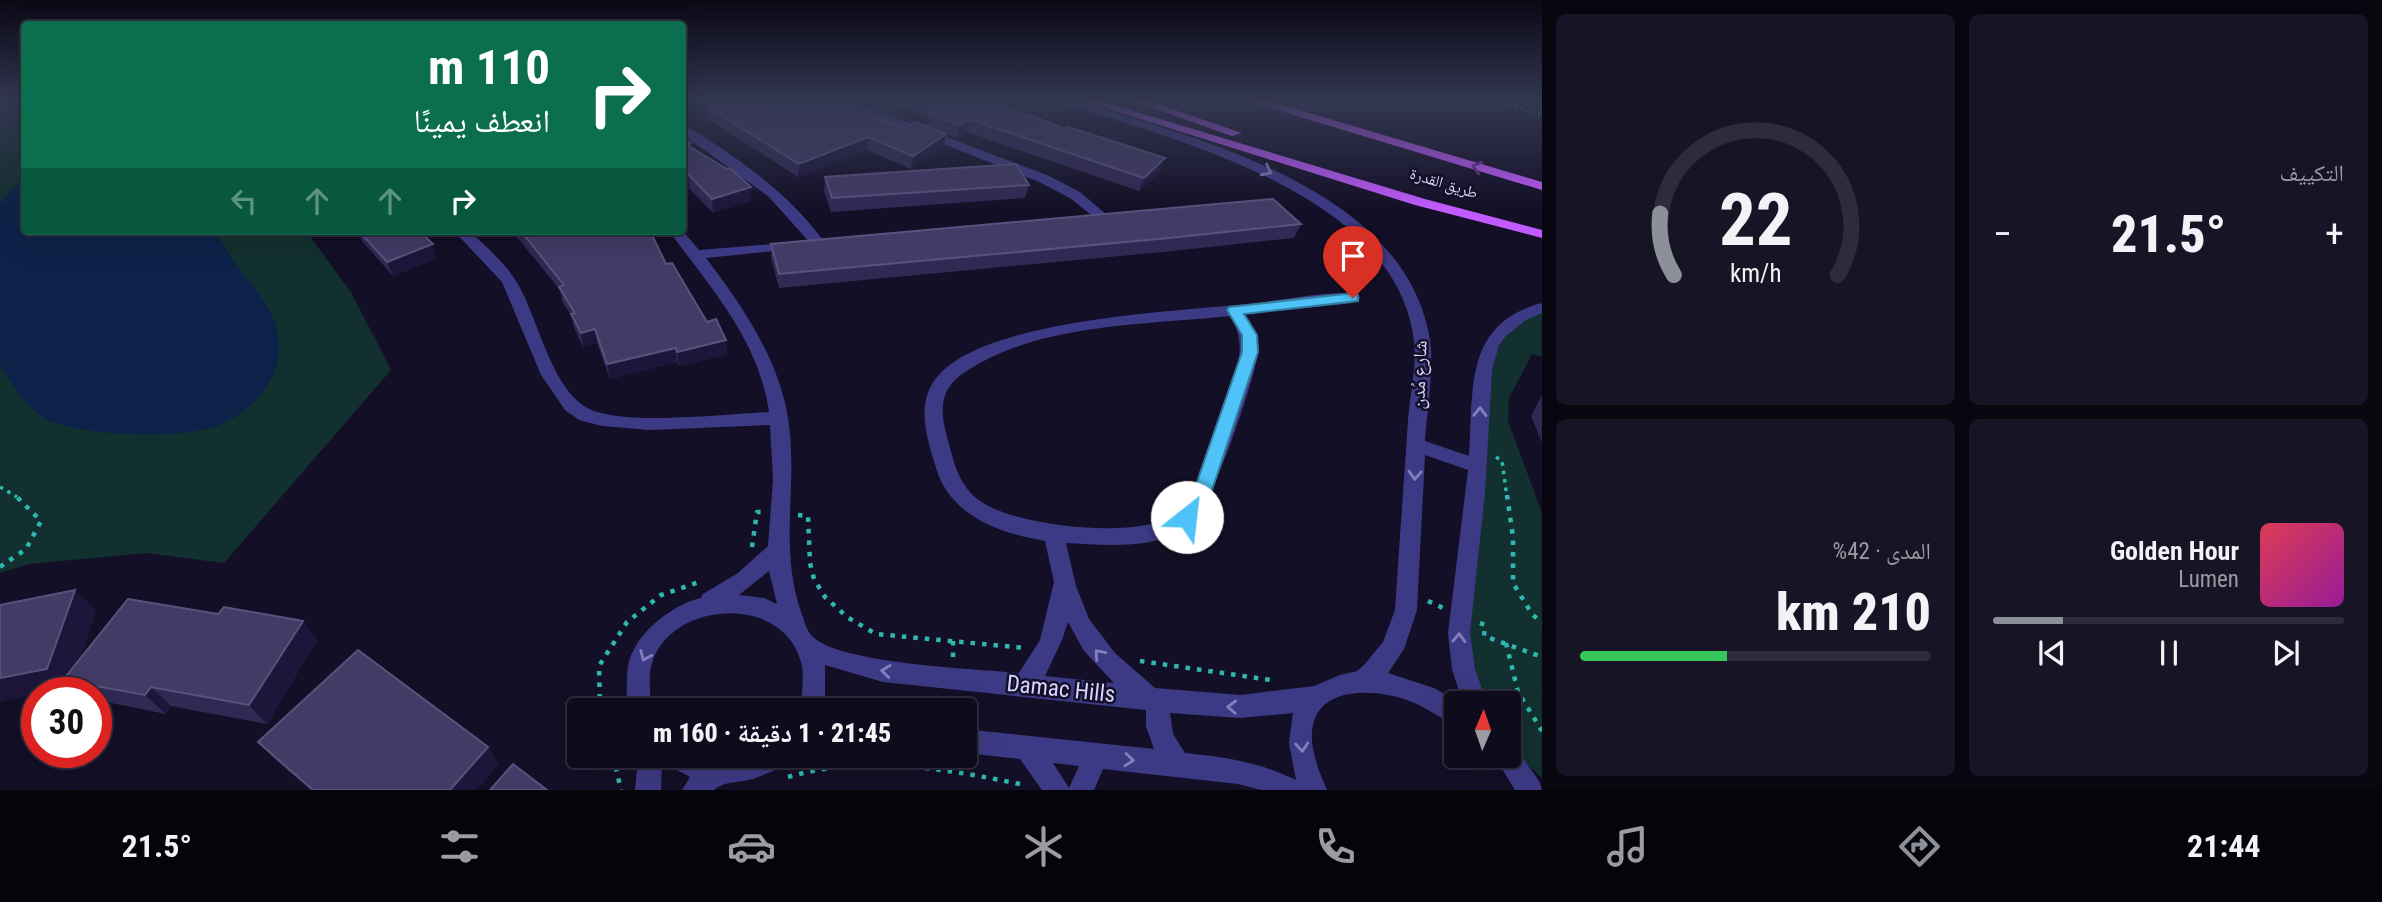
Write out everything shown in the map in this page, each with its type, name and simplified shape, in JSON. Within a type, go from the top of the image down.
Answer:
[{"type":"main road","points":[[1207,137],[1420,202],[1542,233]]},
{"type":"main road","name":"طريق القدرة","points":[[1247,137],[1542,233]]},
{"type":"main road","name":"طريق القدرة","points":[[1378,137],[1542,186]]},
{"type":"street","points":[[695,137],[766,185],[825,242],[696,255]]},
{"type":"street","points":[[933,137],[1059,186],[1106,215],[1073,218]]},
{"type":"street","name":"شارع مُدن","points":[[1177,137],[1263,169],[1324,204],[1369,240],[1402,281],[1420,326],[1422,349],[1408,592],[1402,628],[1387,660],[1363,681]]},
{"type":"street","points":[[465,235],[494,262],[509,282],[555,384],[565,401],[584,415],[609,421],[640,422],[777,418]]},
{"type":"street","points":[[679,235],[732,303],[758,347],[774,395],[783,480],[778,550],[783,588],[818,677],[815,698]]},
{"type":"street","points":[[1234,310],[1249,335],[1250,352],[1194,509],[1179,523],[1158,531],[1100,535],[1053,531],[995,519],[973,507],[957,491],[945,466],[933,411],[934,395],[942,382],[973,361],[1009,343],[1065,328],[1234,310],[1353,298]]},
{"type":"street","points":[[1470,691],[1459,654],[1485,367],[1492,342],[1510,323],[1542,308]]},
{"type":"street","points":[[1416,445],[1478,456]]},
{"type":"street","points":[[1053,531],[1062,578],[1075,618],[1090,644],[1109,666],[1155,699],[1159,734],[1178,764]]},
{"type":"street","points":[[638,698],[636,680],[644,654],[659,631],[681,613],[707,603],[746,579],[778,550]]},
{"type":"street","points":[[1024,685],[1049,651],[1059,617],[1062,578]]},
{"type":"street","name":"Damac Hills","points":[[707,603],[746,602],[781,615],[802,637],[832,658],[856,666],[1251,707],[1291,704],[1317,697],[1337,685],[1363,681]]},
{"type":"street","points":[[1363,681],[1389,684],[1417,692],[1444,707]]},
{"type":"street","points":[[1314,790],[1308,780],[1300,745],[1304,711],[1317,697]]},
{"type":"street","points":[[977,751],[1027,748],[1238,771],[1267,779],[1290,790]]},
{"type":"street","points":[[1027,748],[1047,789]]},
{"type":"street","points":[[1081,790],[1097,756]]},
{"type":"street","points":[[649,790],[650,768]]},
{"type":"street","points":[[698,768],[715,772],[749,768]]},
{"type":"street","points":[[1514,768],[1530,790]]},
{"type":"street","points":[[695,790],[715,772]]},
{"type":"path","points":[[1478,456],[1502,461],[1513,537],[1513,583],[1532,614],[1542,623]]},
{"type":"path","points":[[0,487],[15,495],[33,510],[41,521],[36,538],[28,550],[0,567]]},
{"type":"path","points":[[750,553],[757,512],[808,516],[810,563],[819,588],[847,617],[876,634],[1049,651]]},
{"type":"path","points":[[600,698],[599,666],[627,622],[661,595],[688,584],[710,580]]},
{"type":"path","points":[[1408,592],[1485,625],[1484,636],[1542,657]]},
{"type":"path","points":[[1506,643],[1518,692],[1542,731]]},
{"type":"path","points":[[1136,660],[1279,680]]},
{"type":"path","points":[[615,768],[621,790]]},
{"type":"path","points":[[780,768],[805,771],[834,768]]},
{"type":"path","points":[[921,768],[957,771],[1047,789]]},
{"type":"green space","points":[[0,137],[21,137],[21,235],[309,235],[351,292],[391,370],[224,563],[146,553],[29,564],[0,573]]},
{"type":"green space","points":[[1542,309],[1542,357],[1532,354],[1509,398],[1508,421],[1542,513],[1542,778],[1521,759],[1521,691],[1478,691],[1459,599],[1475,436],[1500,331]]},
{"type":"water","points":[[21,180],[21,235],[218,235],[265,303],[274,321],[279,358],[270,382],[242,412],[220,425],[203,430],[155,434],[100,432],[53,422],[38,414],[17,390],[0,363],[0,203]]},
{"type":"building","points":[[755,137],[942,137],[913,156],[868,137],[799,164]]},
{"type":"building","points":[[1021,137],[1099,137],[1165,158],[1144,178]]},
{"type":"building","points":[[686,140],[691,143],[687,145],[727,169],[730,168],[751,187],[712,199],[689,175],[686,176]]},
{"type":"building","points":[[1016,164],[1029,185],[832,198],[825,177]]},
{"type":"building","points":[[1273,199],[1301,224],[779,274],[771,244]]},
{"type":"building","points":[[363,235],[423,235],[433,244],[387,262]]},
{"type":"building","points":[[524,235],[652,235],[666,264],[672,263],[707,322],[716,319],[726,340],[607,364],[595,329],[581,333],[571,314],[575,313],[559,287],[564,285]]},
{"type":"building","points":[[75,590],[47,669],[0,678],[0,605]]},
{"type":"building","points":[[128,599],[218,614],[224,607],[303,621],[249,705],[151,687],[145,695],[112,689],[112,677],[65,677]]},
{"type":"building","points":[[358,650],[488,747],[450,790],[313,790],[258,742]]},
{"type":"building","points":[[513,764],[547,790],[490,790]]},
{"type":"route","points":[[1187,517],[1199,502],[1250,352],[1246,327],[1234,310],[1353,298]]}]
